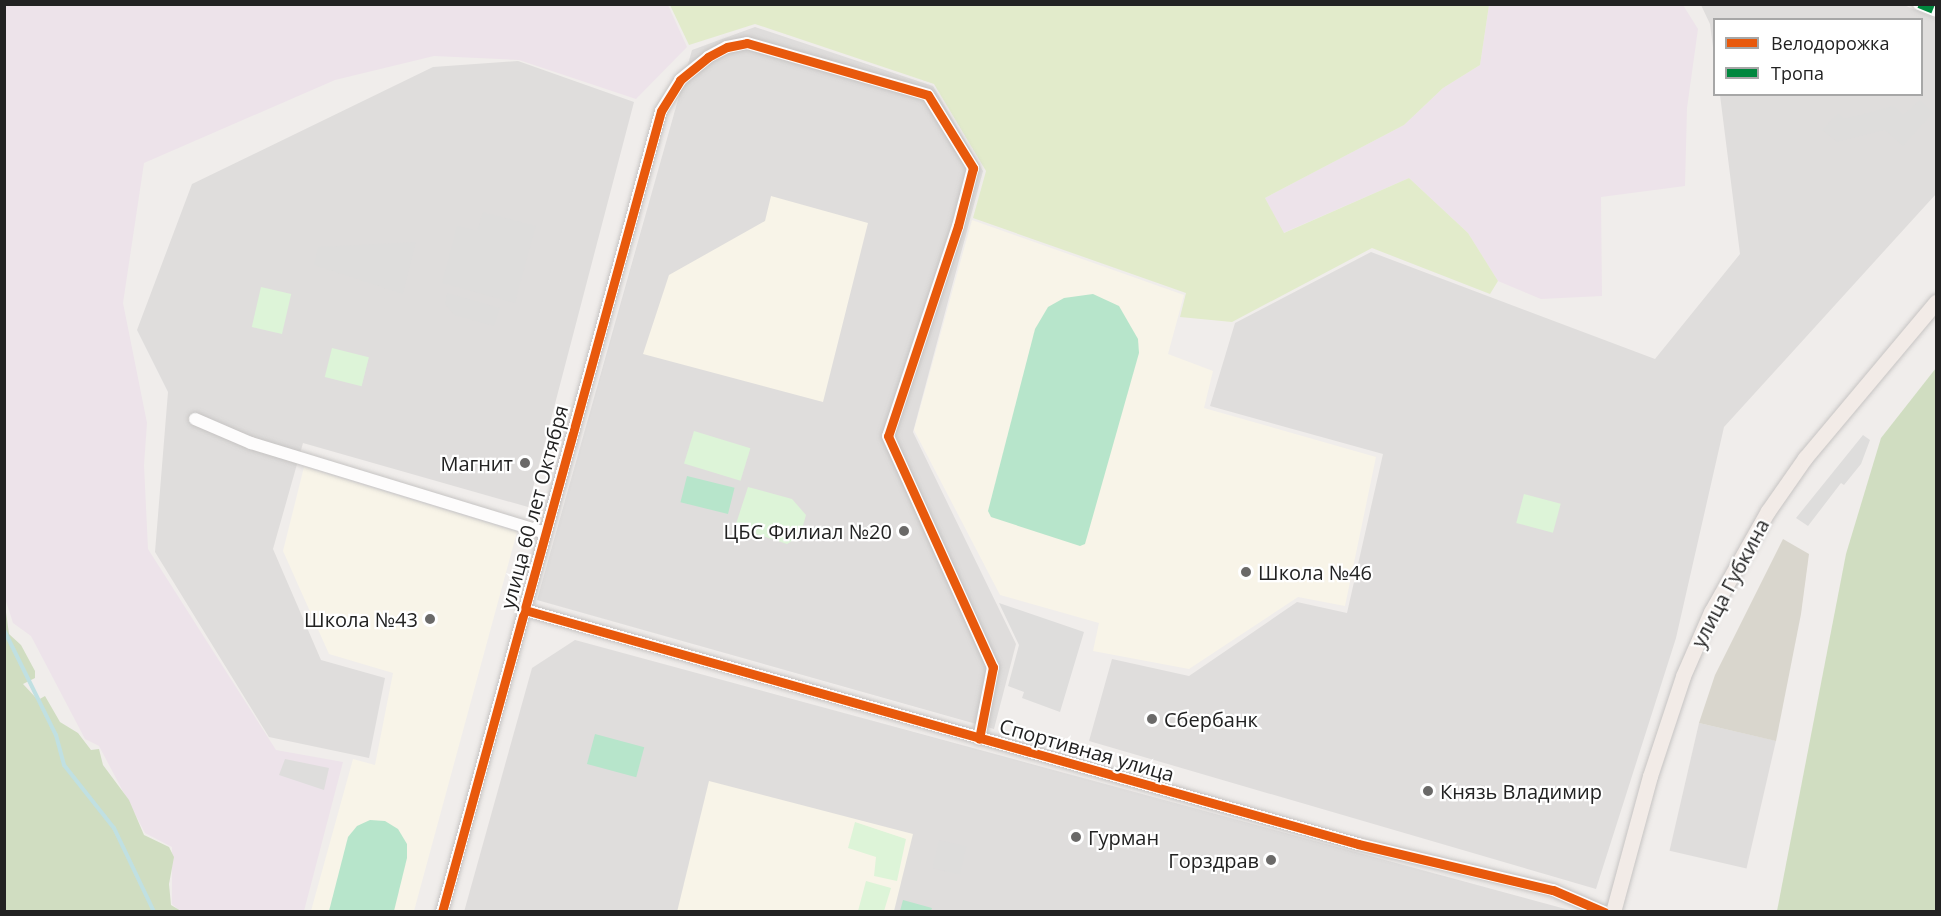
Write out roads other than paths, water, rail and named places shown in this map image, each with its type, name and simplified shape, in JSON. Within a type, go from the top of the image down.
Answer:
[{"type":"main road","name":"улица Губкина","points":[[1613,912],[1650,776],[1683,676],[1711,612],[1763,519],[1805,458],[1936,302]]},
{"type":"street","points":[[1919,4],[1936,11]]},
{"type":"street","name":"улица 60 лет Октября","points":[[442,912],[661,111],[680,80],[708,57],[747,43],[928,95],[974,168],[958,226],[888,436],[993,667],[979,739]]},
{"type":"street","points":[[195,419],[251,443],[546,533]]},
{"type":"street","name":"Спортивная улица","points":[[525,610],[1358,844],[1553,890],[1604,912]]},
{"type":"waterway","points":[[4,630],[56,735],[64,765],[114,828],[154,912]]},
{"type":"place","name":"Магнит","points":[[525,463]]},
{"type":"place","name":"ЦБС Филиал №20","points":[[904,531]]},
{"type":"place","name":"Школа №46","points":[[1246,572]]},
{"type":"place","name":"Школа №43","points":[[430,619]]},
{"type":"place","name":"Сбербанк","points":[[1152,719]]},
{"type":"place","name":"Князь Владимир","points":[[1428,791]]},
{"type":"place","name":"Гурман","points":[[1076,837]]},
{"type":"place","name":"Горздрав","points":[[1271,860]]}]
